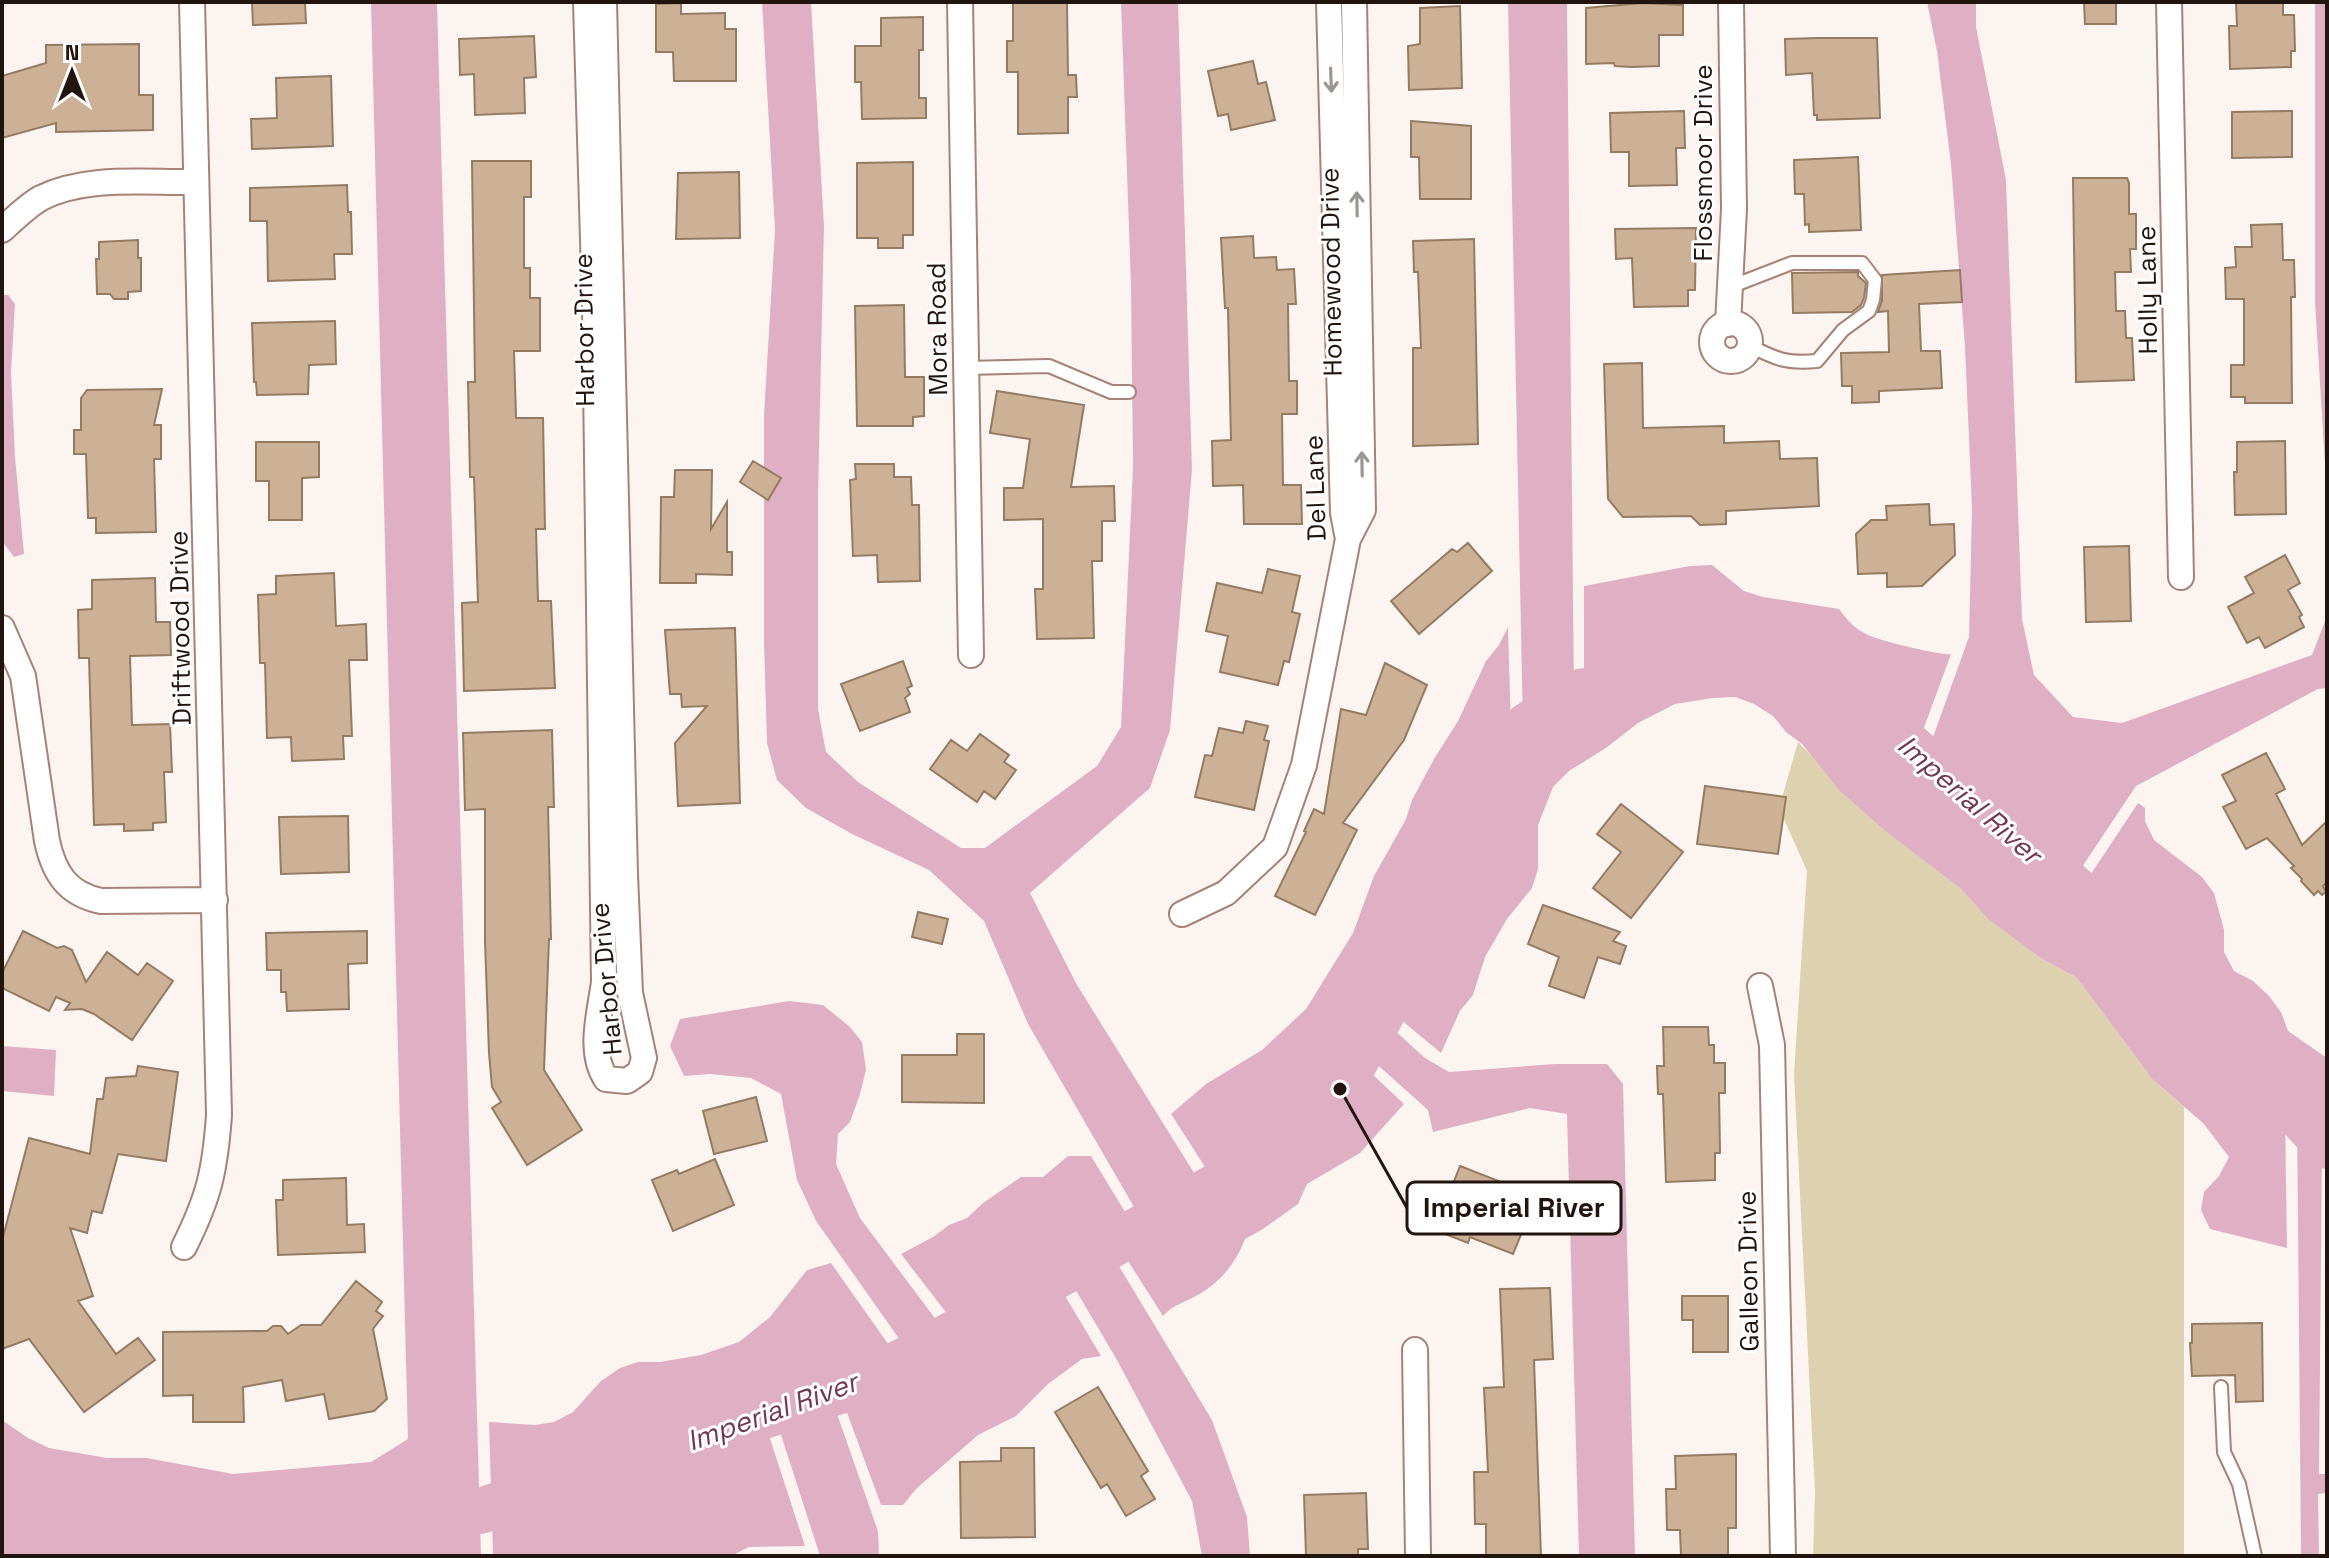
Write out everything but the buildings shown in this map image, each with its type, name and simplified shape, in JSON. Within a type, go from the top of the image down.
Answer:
[{"type":"street","name":"Driftwood Drive","points":[[184,1247],[210,1190],[219,1115],[192,2]]},
{"type":"street","name":"Harbor Drive","points":[[586,2],[595,307],[604,982],[597,1065],[606,1079],[627,1081],[640,1072],[644,1058],[630,993],[625,875],[604,2]]},
{"type":"street","name":"Mora Road","points":[[960,2],[971,655]]},
{"type":"street","name":"Del Lane","points":[[1182,914],[1226,893],[1275,847],[1304,765],[1348,539],[1343,513],[1329,2]]},
{"type":"street","name":"Homewood Drive","points":[[1348,539],[1363,510],[1354,2]]},
{"type":"street","name":"Flossmoor Drive","points":[[1731,2],[1734,209],[1728,324],[1722,325],[1712,342],[1716,354],[1727,361],[1740,360],[1750,346]]},
{"type":"street","name":"Holly Lane","points":[[2169,2],[2181,577]]},
{"type":"street","points":[[2,230],[38,200],[63,189],[90,184],[196,182]]},
{"type":"street","points":[[2,628],[23,676],[49,849],[62,880],[85,898],[101,901],[215,900]]},
{"type":"street","name":"Galleon Drive","points":[[1760,986],[1772,1045],[1783,1556]]},
{"type":"street","points":[[1415,1350],[1418,1556]]},
{"type":"lane","points":[[1730,287],[1792,263],[1862,263],[1875,280],[1869,311],[1843,330],[1817,361],[1795,363],[1778,360],[1750,346]]},
{"type":"lane","points":[[966,368],[1049,366],[1111,392],[1129,392]]},
{"type":"lane","points":[[2221,1387],[2224,1452],[2239,1484],[2255,1556]]},
{"type":"shaded area","points":[[371,2],[437,2],[481,1556],[2,1556],[2,1420],[49,1448],[107,1458],[147,1458],[233,1474],[371,1462],[408,1439]]},
{"type":"shaded area","points":[[762,2],[811,2],[824,226],[818,496],[818,709],[826,752],[858,782],[961,848],[985,848],[1097,766],[1121,727],[1133,467],[1131,286],[1121,2],[1178,2],[1192,470],[1170,730],[1150,788],[1030,893],[1077,985],[1206,1192],[1145,1226],[1028,1024],[984,921],[929,870],[852,834],[806,808],[777,780],[767,743],[764,643],[764,415],[775,230]]},
{"type":"shaded area","points":[[1508,2],[1567,2],[1574,693],[1523,729]]},
{"type":"shaded area","points":[[1927,2],[1976,2],[1976,27],[2006,180],[2022,619],[2034,675],[2073,717],[2122,723],[2312,655],[2327,616],[2327,688],[2318,689],[2136,786],[2070,885],[1925,759],[1969,637],[1972,508],[1965,347],[1951,164],[1937,51]]},
{"type":"shaded area","points":[[2315,2],[2327,2],[2327,497],[2315,302]]},
{"type":"shaded area","points":[[2,295],[8,295],[15,304],[11,372],[24,554],[14,557],[2,541]]},
{"type":"shaded area","points":[[1712,565],[1744,591],[1839,609],[1852,624],[1868,635],[1935,653],[1951,654],[1914,755],[1915,766],[2063,895],[2077,895],[2138,803],[2145,808],[2145,821],[2154,840],[2202,877],[2214,893],[2224,930],[2224,952],[2234,971],[2253,981],[2269,996],[2281,1012],[2288,1031],[2327,1058],[2327,1129],[2298,1102],[2291,1104],[2285,1115],[2287,1248],[2210,1229],[2201,1210],[2204,1192],[2219,1176],[2229,1157],[2203,1123],[2152,1079],[2077,978],[2039,957],[1988,919],[1960,888],[1890,835],[1840,791],[1802,744],[1786,732],[1773,716],[1735,697],[1675,704],[1638,723],[1569,771],[1553,787],[1538,825],[1538,869],[1532,888],[1507,919],[1485,957],[1473,995],[1460,1011],[1441,1053],[1383,1005],[1376,1005],[1372,1010],[1356,1035],[1351,1054],[1404,1104],[1360,1153],[1307,1184],[1298,1204],[1245,1239],[1230,1267],[1208,1288],[1163,1316],[1112,1236],[1103,1236],[1060,1261],[1054,1267],[1055,1279],[1101,1356],[1082,1359],[1048,1384],[1016,1416],[978,1435],[916,1489],[903,1505],[881,1505],[836,1383],[827,1382],[771,1401],[765,1405],[763,1417],[805,1546],[749,1547],[731,1556],[493,1556],[489,1422],[535,1425],[554,1422],[573,1412],[601,1381],[620,1368],[638,1362],[660,1362],[701,1355],[739,1342],[770,1317],[807,1270],[831,1263],[903,1365],[915,1368],[929,1363],[956,1345],[960,1338],[959,1331],[901,1254],[949,1225],[967,1218],[1021,1177],[1043,1177],[1068,1156],[1091,1156],[1141,1238],[1151,1238],[1212,1203],[1218,1193],[1216,1184],[1171,1114],[1206,1084],[1262,1050],[1306,1009],[1353,933],[1374,876],[1406,819],[1412,800],[1458,721],[1486,661],[1508,627],[1511,729],[1516,739],[1529,740],[1584,697],[1584,586],[1690,566]]},
{"type":"shaded area","points":[[1798,742],[1890,835],[1960,888],[1988,919],[2039,957],[2077,978],[2152,1079],[2184,1107],[2184,1556],[1813,1556],[1815,1493],[1794,1074],[1807,871],[1779,808]]},
{"type":"shaded area","points":[[789,1001],[823,1005],[850,1027],[862,1042],[866,1070],[850,1122],[838,1134],[836,1164],[860,1218],[949,1337],[912,1357],[816,1221],[797,1180],[781,1094],[751,1078],[710,1074],[684,1076],[670,1046],[680,1019]]},
{"type":"shaded area","points":[[1380,1017],[1425,1058],[1449,1072],[1555,1064],[1607,1064],[1623,1084],[1635,1556],[1579,1556],[1567,1114],[1530,1108],[1433,1132],[1428,1110],[1361,1050]]},
{"type":"shaded area","points":[[2,1046],[56,1050],[54,1096],[2,1091]]},
{"type":"shaded area","points":[[2297,1114],[2322,1141],[2319,1474],[2327,1474],[2327,1493],[2318,1494],[2319,1556],[2301,1556]]},
{"type":"shaded area","points":[[1108,1248],[1212,1420],[1247,1517],[1250,1556],[1202,1556],[1192,1501],[1117,1360],[1065,1272]]},
{"type":"shaded area","points":[[830,1394],[878,1531],[879,1556],[820,1556],[774,1413]]},
{"type":"waterway","name":"Imperial River","points":[[1477,787],[1504,742],[1574,693],[1647,681]]},
{"type":"waterway","name":"Imperial River","points":[[1864,720],[1891,730],[2127,934]]},
{"type":"waterway","name":"Imperial River","points":[[703,1436],[849,1388],[912,1357],[1220,1184],[1340,1089],[1400,981],[1408,951]]},
{"type":"waterway","name":"Imperial River","points":[[2248,1060],[2327,1146]]},
{"type":"waterway","name":"Imperial River","points":[[420,1519],[480,1511],[552,1487]]},
{"type":"place","name":"Imperial River","points":[[1340,1089]]}]
